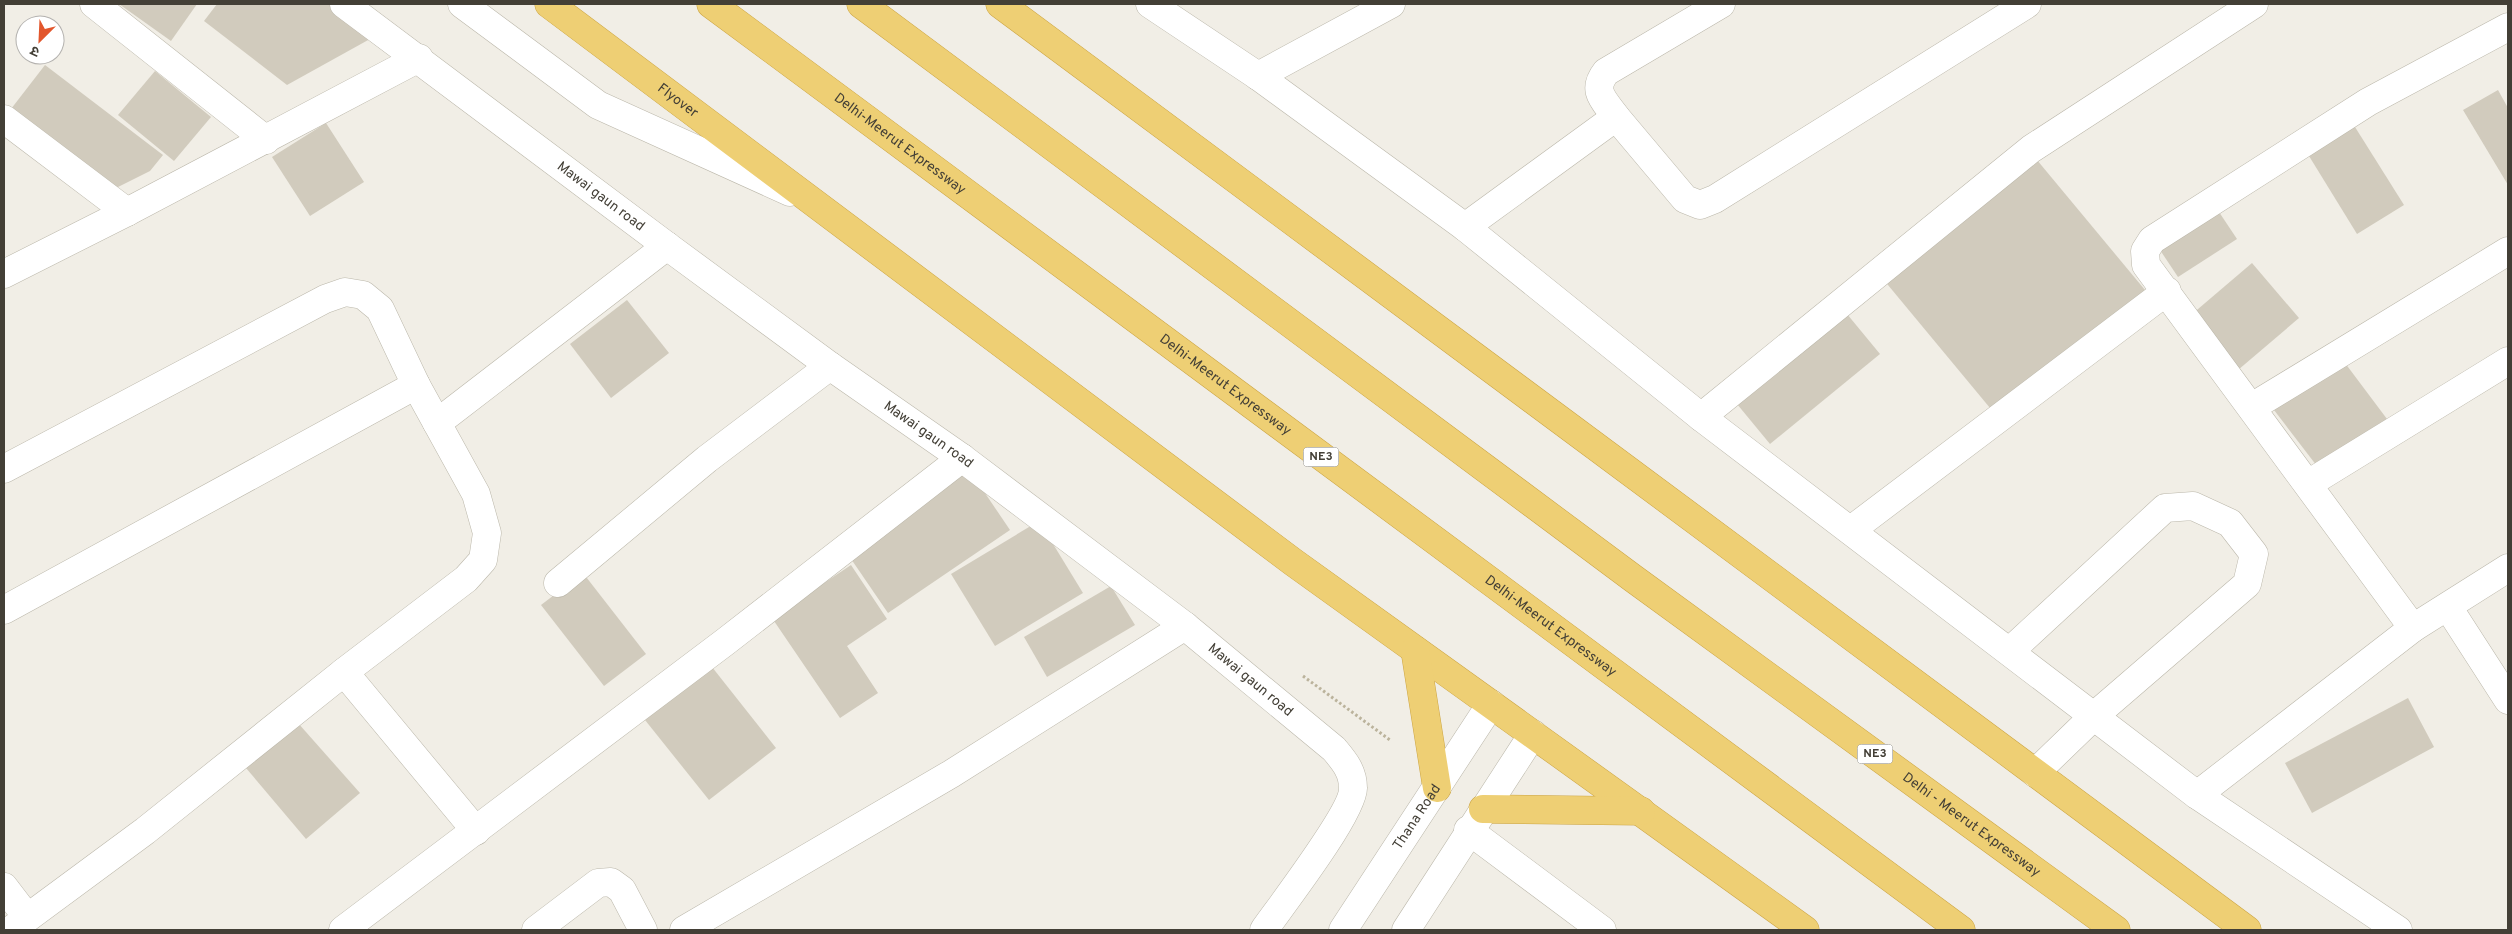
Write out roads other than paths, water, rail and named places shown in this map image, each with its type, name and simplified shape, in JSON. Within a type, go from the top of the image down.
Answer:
[{"type":"highway","name":"Flyover","points":[[549,4],[1293,562],[1805,930]]},
{"type":"highway","name":"Delhi-Meerut Expressway","points":[[711,4],[1961,930]]},
{"type":"highway","name":"Delhi - Meerut Expressway","points":[[861,4],[1634,579],[2116,930]]},
{"type":"highway","points":[[1000,4],[2247,930]]},
{"type":"highway","points":[[1415,650],[1437,788]]},
{"type":"highway","points":[[1476,820],[1641,811]]},
{"type":"street","points":[[94,4],[266,140]]},
{"type":"street","name":"Mawai gaun road","points":[[344,4],[419,58],[666,246],[830,366],[962,458],[1185,626],[1334,748],[1350,768],[1354,790],[1345,813],[1264,930]]},
{"type":"street","points":[[462,4],[598,105],[811,201]]},
{"type":"street","points":[[1019,4],[1094,73]]},
{"type":"street","points":[[1150,4],[1258,76],[1465,226],[1701,417],[2197,795],[2398,930]]},
{"type":"street","points":[[1258,76],[1391,4]]},
{"type":"street","points":[[1721,4],[1606,72],[1599,81],[1599,94],[1616,117],[1685,199],[1700,205],[1716,199],[2027,4]]},
{"type":"street","points":[[1701,417],[2031,149],[2254,4]]},
{"type":"street","points":[[2413,628],[2167,291],[2146,265],[2145,252],[2152,240],[2368,102],[2508,27]]},
{"type":"street","points":[[4,274],[266,140],[419,58]]},
{"type":"street","points":[[1465,226],[1616,117]]},
{"type":"street","points":[[4,118],[127,212]]},
{"type":"street","points":[[437,423],[666,246]]},
{"type":"street","points":[[2252,407],[2508,251]]},
{"type":"street","points":[[1851,530],[2167,291]]},
{"type":"street","points":[[4,469],[325,299],[345,292],[363,295],[380,309],[416,384],[476,494],[487,533],[483,560],[466,579],[344,672],[145,831],[19,924],[4,887]]},
{"type":"street","points":[[2308,484],[2508,361]]},
{"type":"street","points":[[558,582],[708,459],[830,366]]},
{"type":"street","points":[[4,610],[416,384]]},
{"type":"street","points":[[343,930],[476,831],[962,458]]},
{"type":"street","points":[[2010,651],[2165,508],[2192,506],[2230,523],[2254,554],[2247,584],[2094,716],[2035,773]]},
{"type":"street","points":[[2197,795],[2413,628],[2508,568]]},
{"type":"street","points":[[2448,607],[2508,700]]},
{"type":"street","points":[[684,930],[952,774],[1185,626]]},
{"type":"street","points":[[344,672],[476,831]]},
{"type":"street","name":"Thana Road","points":[[1343,930],[1491,704]]},
{"type":"street","points":[[1406,930],[1533,734]]},
{"type":"street","points":[[1476,820],[1602,930]]},
{"type":"street","points":[[536,930],[598,884],[611,882],[622,890],[643,930]]}]
